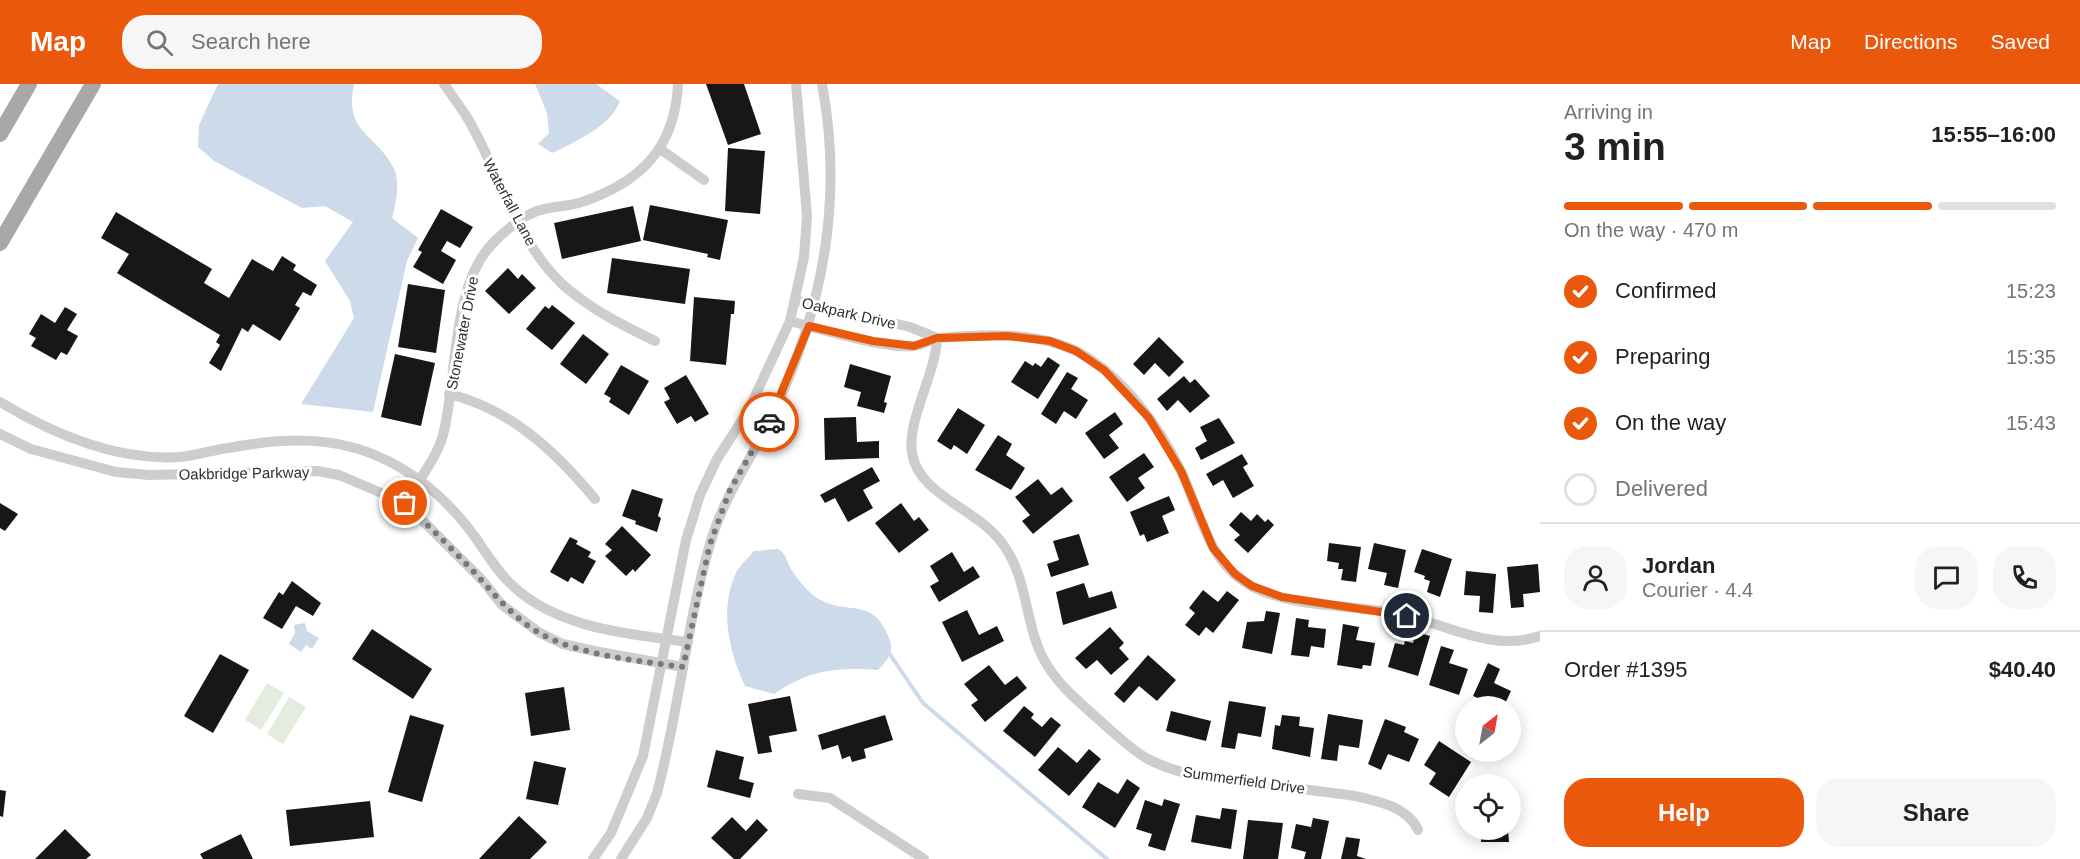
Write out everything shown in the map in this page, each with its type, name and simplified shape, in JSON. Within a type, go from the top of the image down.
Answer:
[{"type":"main road","points":[[0,134],[29,84]]},
{"type":"main road","points":[[0,243],[93,84]]},
{"type":"street","name":"Waterfall Lane","points":[[444,84],[465,115],[530,244],[561,282],[600,313],[655,341]]},
{"type":"street","name":"Stonewater Drive","points":[[405,503],[443,436],[470,280],[484,253],[496,240],[536,212],[580,202],[619,186],[651,161],[660,149],[672,124],[678,84]]},
{"type":"street","points":[[593,859],[611,833],[643,756],[686,540],[700,495],[717,459],[748,411],[790,321],[804,257],[807,216],[796,84]]},
{"type":"street","points":[[621,859],[647,818],[657,793],[710,544],[730,490],[771,419],[815,306],[830,223],[832,191],[827,109],[822,84]]},
{"type":"street","points":[[660,149],[704,180]]},
{"type":"street","name":"Oakpark Drive","points":[[795,300],[909,327],[937,338]]},
{"type":"street","points":[[878,342],[879,320]]},
{"type":"street","name":"Oakpark Drive","points":[[790,321],[878,342],[914,346],[937,338],[1035,338],[1050,341],[1090,359],[1125,391],[1149,418],[1181,471],[1213,548],[1223,563],[1252,586],[1282,597],[1396,613],[1492,641],[1517,642],[1540,636]]},
{"type":"street","name":"Summerfield Drive","points":[[937,338],[934,363],[912,435],[914,464],[926,483],[982,521],[1008,551],[1023,588],[1041,654],[1054,677],[1067,692],[1130,747],[1163,766],[1204,777],[1355,796],[1377,801],[1398,809],[1411,819],[1418,830]]},
{"type":"street","points":[[449,394],[485,404],[507,417],[556,455],[595,499]]},
{"type":"street","name":"Oakbridge Parkway","points":[[0,402],[47,429],[77,441],[119,451],[179,457],[275,440],[303,439],[347,446],[374,454],[418,480],[446,501],[494,566],[514,588],[531,599],[563,616],[590,625],[688,642]]},
{"type":"street","name":"Oakbridge Parkway","points":[[0,434],[53,456],[116,472],[172,475],[317,471],[339,475],[405,503],[483,581],[502,605],[540,633],[563,644],[683,667]]},
{"type":"street","points":[[798,794],[830,798],[924,859]]},
{"type":"shaded area","points":[[267,683],[284,693],[261,730],[245,720]]},
{"type":"shaded area","points":[[289,697],[306,707],[283,744],[267,734]]},
{"type":"water","points":[[218,84],[354,84],[353,113],[357,123],[385,155],[397,178],[392,218],[418,238],[407,261],[373,412],[301,404],[354,318],[350,301],[325,261],[353,222],[325,206],[302,208],[214,161],[198,147],[199,125]]},
{"type":"water","points":[[535,84],[596,84],[620,101],[601,126],[552,153],[538,144],[549,133],[547,113]]},
{"type":"water","points":[[778,549],[797,578],[814,596],[837,606],[866,611],[882,624],[891,643],[891,652],[878,670],[849,669],[823,672],[799,680],[774,694],[745,686],[734,659],[728,630],[728,601],[731,587],[738,570],[754,551]]},
{"type":"water","points":[[305,623],[307,631],[319,638],[312,649],[306,645],[301,652],[289,644],[295,633],[294,625]]},
{"type":"building","points":[[706,84],[744,84],[761,134],[728,145]]},
{"type":"building","points":[[728,148],[765,151],[760,214],[725,211]]},
{"type":"building","points":[[650,205],[728,220],[720,260],[707,257],[708,254],[643,240]]},
{"type":"building","points":[[633,206],[641,241],[562,259],[554,223]]},
{"type":"building","points":[[441,209],[473,227],[460,248],[447,241],[441,251],[456,260],[443,284],[413,267],[422,252],[418,250]]},
{"type":"building","points":[[116,212],[212,269],[204,283],[229,298],[252,259],[273,271],[282,256],[296,265],[293,270],[317,285],[311,296],[303,292],[295,305],[300,308],[280,341],[253,324],[248,332],[242,328],[221,371],[209,363],[220,345],[216,342],[220,335],[117,273],[129,254],[101,238]]},
{"type":"building","points":[[612,258],[690,269],[685,304],[607,293]]},
{"type":"building","points":[[508,268],[518,279],[522,274],[536,288],[509,314],[485,291]]},
{"type":"building","points":[[408,284],[445,290],[436,353],[398,347]]},
{"type":"building","points":[[694,297],[735,301],[734,314],[731,314],[726,365],[690,361]]},
{"type":"building","points":[[552,305],[575,323],[552,350],[526,329],[545,306],[549,309]]},
{"type":"building","points":[[65,307],[77,314],[67,330],[78,336],[67,355],[61,352],[56,360],[31,346],[36,338],[29,334],[41,314],[55,323]]},
{"type":"building","points":[[583,334],[609,354],[586,384],[560,364]]},
{"type":"building","points":[[1159,337],[1184,362],[1169,377],[1155,363],[1144,375],[1133,364]]},
{"type":"building","points":[[395,354],[435,363],[421,426],[381,417]]},
{"type":"building","points":[[1048,357],[1060,365],[1038,399],[1011,382],[1025,361],[1033,366],[1035,363],[1041,367]]},
{"type":"building","points":[[850,364],[891,376],[884,402],[887,403],[884,413],[857,406],[861,392],[844,387]]},
{"type":"building","points":[[621,365],[649,381],[629,415],[609,402],[611,398],[604,394]]},
{"type":"building","points":[[1067,372],[1078,378],[1071,389],[1088,400],[1076,419],[1064,411],[1056,424],[1041,414]]},
{"type":"building","points":[[686,375],[709,414],[695,422],[691,416],[677,424],[664,402],[670,399],[664,388]]},
{"type":"building","points":[[1184,376],[1190,383],[1195,379],[1210,396],[1190,413],[1178,400],[1167,411],[1157,399]]},
{"type":"building","points":[[958,408],[985,425],[967,454],[954,445],[951,450],[937,441]]},
{"type":"building","points":[[1115,412],[1123,424],[1109,435],[1119,448],[1104,459],[1085,433]]},
{"type":"building","points":[[856,417],[857,442],[879,441],[879,458],[825,460],[824,418]]},
{"type":"building","points":[[1219,418],[1235,443],[1201,460],[1195,448],[1207,441],[1200,427]]},
{"type":"building","points":[[998,435],[1012,444],[1006,455],[1025,468],[1011,490],[975,470]]},
{"type":"building","points":[[1144,453],[1154,467],[1138,478],[1145,488],[1127,502],[1109,477]]},
{"type":"building","points":[[1242,454],[1248,464],[1243,467],[1254,486],[1233,498],[1223,480],[1213,486],[1206,474]]},
{"type":"building","points":[[872,467],[880,481],[863,490],[873,508],[848,522],[835,498],[825,503],[820,495]]},
{"type":"building","points":[[1038,479],[1051,495],[1062,487],[1073,501],[1033,534],[1022,521],[1030,515],[1015,497]]},
{"type":"building","points":[[632,489],[663,499],[658,516],[661,518],[657,532],[635,524],[636,521],[622,516]]},
{"type":"building","points":[[1169,496],[1175,510],[1162,516],[1169,533],[1147,542],[1144,534],[1140,536],[1130,512]]},
{"type":"building","points":[[0,503],[18,514],[5,531],[0,528]]},
{"type":"building","points":[[901,503],[914,521],[919,517],[929,530],[899,553],[875,523]]},
{"type":"building","points":[[1241,512],[1251,521],[1257,514],[1265,522],[1268,519],[1274,525],[1248,553],[1234,540],[1240,535],[1229,525]]},
{"type":"building","points":[[622,526],[651,555],[635,572],[633,569],[626,576],[605,556],[612,550],[605,544]]},
{"type":"building","points":[[1079,534],[1089,565],[1051,577],[1047,564],[1059,560],[1053,541]]},
{"type":"building","points":[[570,537],[578,541],[576,544],[591,552],[588,557],[596,561],[583,584],[571,577],[568,582],[550,572]]},
{"type":"building","points":[[1329,543],[1361,547],[1356,582],[1341,580],[1343,569],[1338,569],[1339,563],[1327,561]]},
{"type":"building","points":[[1374,543],[1406,550],[1398,588],[1384,585],[1387,573],[1368,569]]},
{"type":"building","points":[[1422,549],[1452,559],[1440,597],[1427,592],[1430,581],[1424,579],[1425,576],[1414,572]]},
{"type":"building","points":[[952,552],[964,572],[973,566],[980,577],[939,602],[930,586],[939,581],[930,566]]},
{"type":"building","points":[[1538,564],[1540,592],[1523,594],[1524,607],[1511,608],[1507,567]]},
{"type":"building","points":[[1466,571],[1496,574],[1493,613],[1479,612],[1480,596],[1464,595]]},
{"type":"building","points":[[292,581],[321,603],[313,616],[296,606],[282,629],[263,618],[279,592],[283,595]]},
{"type":"building","points":[[1084,583],[1089,598],[1112,591],[1117,608],[1063,625],[1056,592]]},
{"type":"building","points":[[1203,590],[1218,602],[1227,591],[1239,600],[1213,633],[1206,627],[1199,636],[1185,625],[1195,613],[1189,608]]},
{"type":"building","points":[[967,610],[979,635],[997,626],[1004,641],[962,662],[942,622]]},
{"type":"building","points":[[1266,611],[1280,613],[1272,654],[1242,648],[1247,622],[1264,621]]},
{"type":"building","points":[[1296,618],[1309,620],[1308,627],[1326,629],[1324,648],[1311,646],[1309,657],[1291,655]]},
{"type":"building","points":[[1343,624],[1359,627],[1356,640],[1375,643],[1371,666],[1363,665],[1362,669],[1337,665]]},
{"type":"building","points":[[1110,627],[1124,643],[1119,648],[1129,659],[1111,675],[1097,660],[1086,669],[1075,658]]},
{"type":"building","points":[[372,629],[432,669],[413,699],[352,659]]},
{"type":"building","points":[[1416,632],[1430,636],[1418,676],[1388,667],[1395,643],[1404,645],[1405,641],[1413,643]]},
{"type":"building","points":[[1441,646],[1454,650],[1449,663],[1468,669],[1459,695],[1429,685]]},
{"type":"building","points":[[220,654],[249,670],[213,733],[184,716]]},
{"type":"building","points":[[1148,655],[1176,680],[1157,701],[1139,686],[1124,703],[1114,694]]},
{"type":"building","points":[[1488,663],[1500,669],[1494,683],[1511,691],[1509,696],[1473,696]]},
{"type":"building","points":[[989,665],[1005,685],[1017,676],[1027,688],[985,722],[971,705],[978,700],[964,684]]},
{"type":"building","points":[[564,687],[570,730],[531,736],[525,693]]},
{"type":"building","points":[[790,696],[797,731],[769,736],[772,752],[758,754],[748,704]]},
{"type":"building","points":[[1229,701],[1266,707],[1261,737],[1238,733],[1235,749],[1221,747]]},
{"type":"building","points":[[1024,706],[1034,714],[1031,718],[1042,727],[1051,717],[1061,725],[1035,757],[1003,731]]},
{"type":"building","points":[[1171,711],[1211,721],[1206,741],[1166,731]]},
{"type":"building","points":[[1328,714],[1363,720],[1359,748],[1339,745],[1337,761],[1321,759]]},
{"type":"building","points":[[410,715],[444,725],[422,802],[388,792]]},
{"type":"building","points":[[885,715],[893,740],[864,749],[866,758],[852,762],[850,756],[842,759],[838,745],[822,750],[818,735]]},
{"type":"building","points":[[1282,715],[1300,717],[1299,726],[1314,728],[1310,757],[1272,749],[1275,725],[1280,726]]},
{"type":"building","points":[[1385,719],[1406,727],[1404,732],[1419,739],[1409,762],[1388,754],[1381,770],[1368,764]]},
{"type":"building","points":[[1439,741],[1455,752],[1455,762],[1471,762],[1463,774],[1455,774],[1455,787],[1449,797],[1429,784],[1436,773],[1424,765]]},
{"type":"building","points":[[1058,747],[1077,763],[1089,749],[1101,759],[1069,796],[1038,770]]},
{"type":"building","points":[[716,750],[744,757],[739,779],[754,783],[750,798],[707,787]]},
{"type":"building","points":[[534,761],[566,768],[558,805],[526,799]]},
{"type":"building","points":[[1127,779],[1140,788],[1115,828],[1082,807],[1098,782],[1118,794]]},
{"type":"building","points":[[0,790],[6,791],[3,817],[0,816]]},
{"type":"building","points":[[1164,799],[1180,804],[1165,851],[1148,846],[1152,834],[1136,829],[1145,800],[1162,806]]},
{"type":"building","points":[[370,801],[374,837],[290,846],[286,810]]},
{"type":"building","points":[[1222,808],[1237,810],[1231,849],[1191,842],[1196,815],[1220,819]]},
{"type":"building","points":[[519,816],[547,842],[530,859],[479,859]]},
{"type":"building","points":[[732,817],[746,831],[757,819],[768,830],[740,859],[734,859],[711,838]]},
{"type":"building","points":[[1313,818],[1329,821],[1321,859],[1304,859],[1306,852],[1291,848],[1296,824],[1311,827]]},
{"type":"building","points":[[1248,820],[1283,823],[1278,859],[1243,859]]},
{"type":"building","points":[[65,829],[91,855],[86,859],[35,859]]},
{"type":"building","points":[[241,834],[253,859],[203,859],[200,854]]},
{"type":"building","points":[[1346,837],[1360,839],[1357,856],[1366,859],[1341,859]]},
{"type":"building","points":[[1481,840],[1509,840],[1509,842],[1481,842]]},
{"type":"waterway","points":[[889,653],[923,703],[1107,859]]},
{"type":"way so far","points":[[405,503],[483,581],[502,605],[540,633],[563,644],[683,667],[710,544],[730,490],[769,422]]},
{"type":"route","points":[[769,422],[793,370],[809,326],[873,341],[914,346],[937,338],[1007,336],[1050,341],[1090,359],[1115,380],[1149,418],[1181,471],[1203,530],[1223,563],[1235,574],[1252,586],[1282,597],[1384,610],[1407,616]]}]
